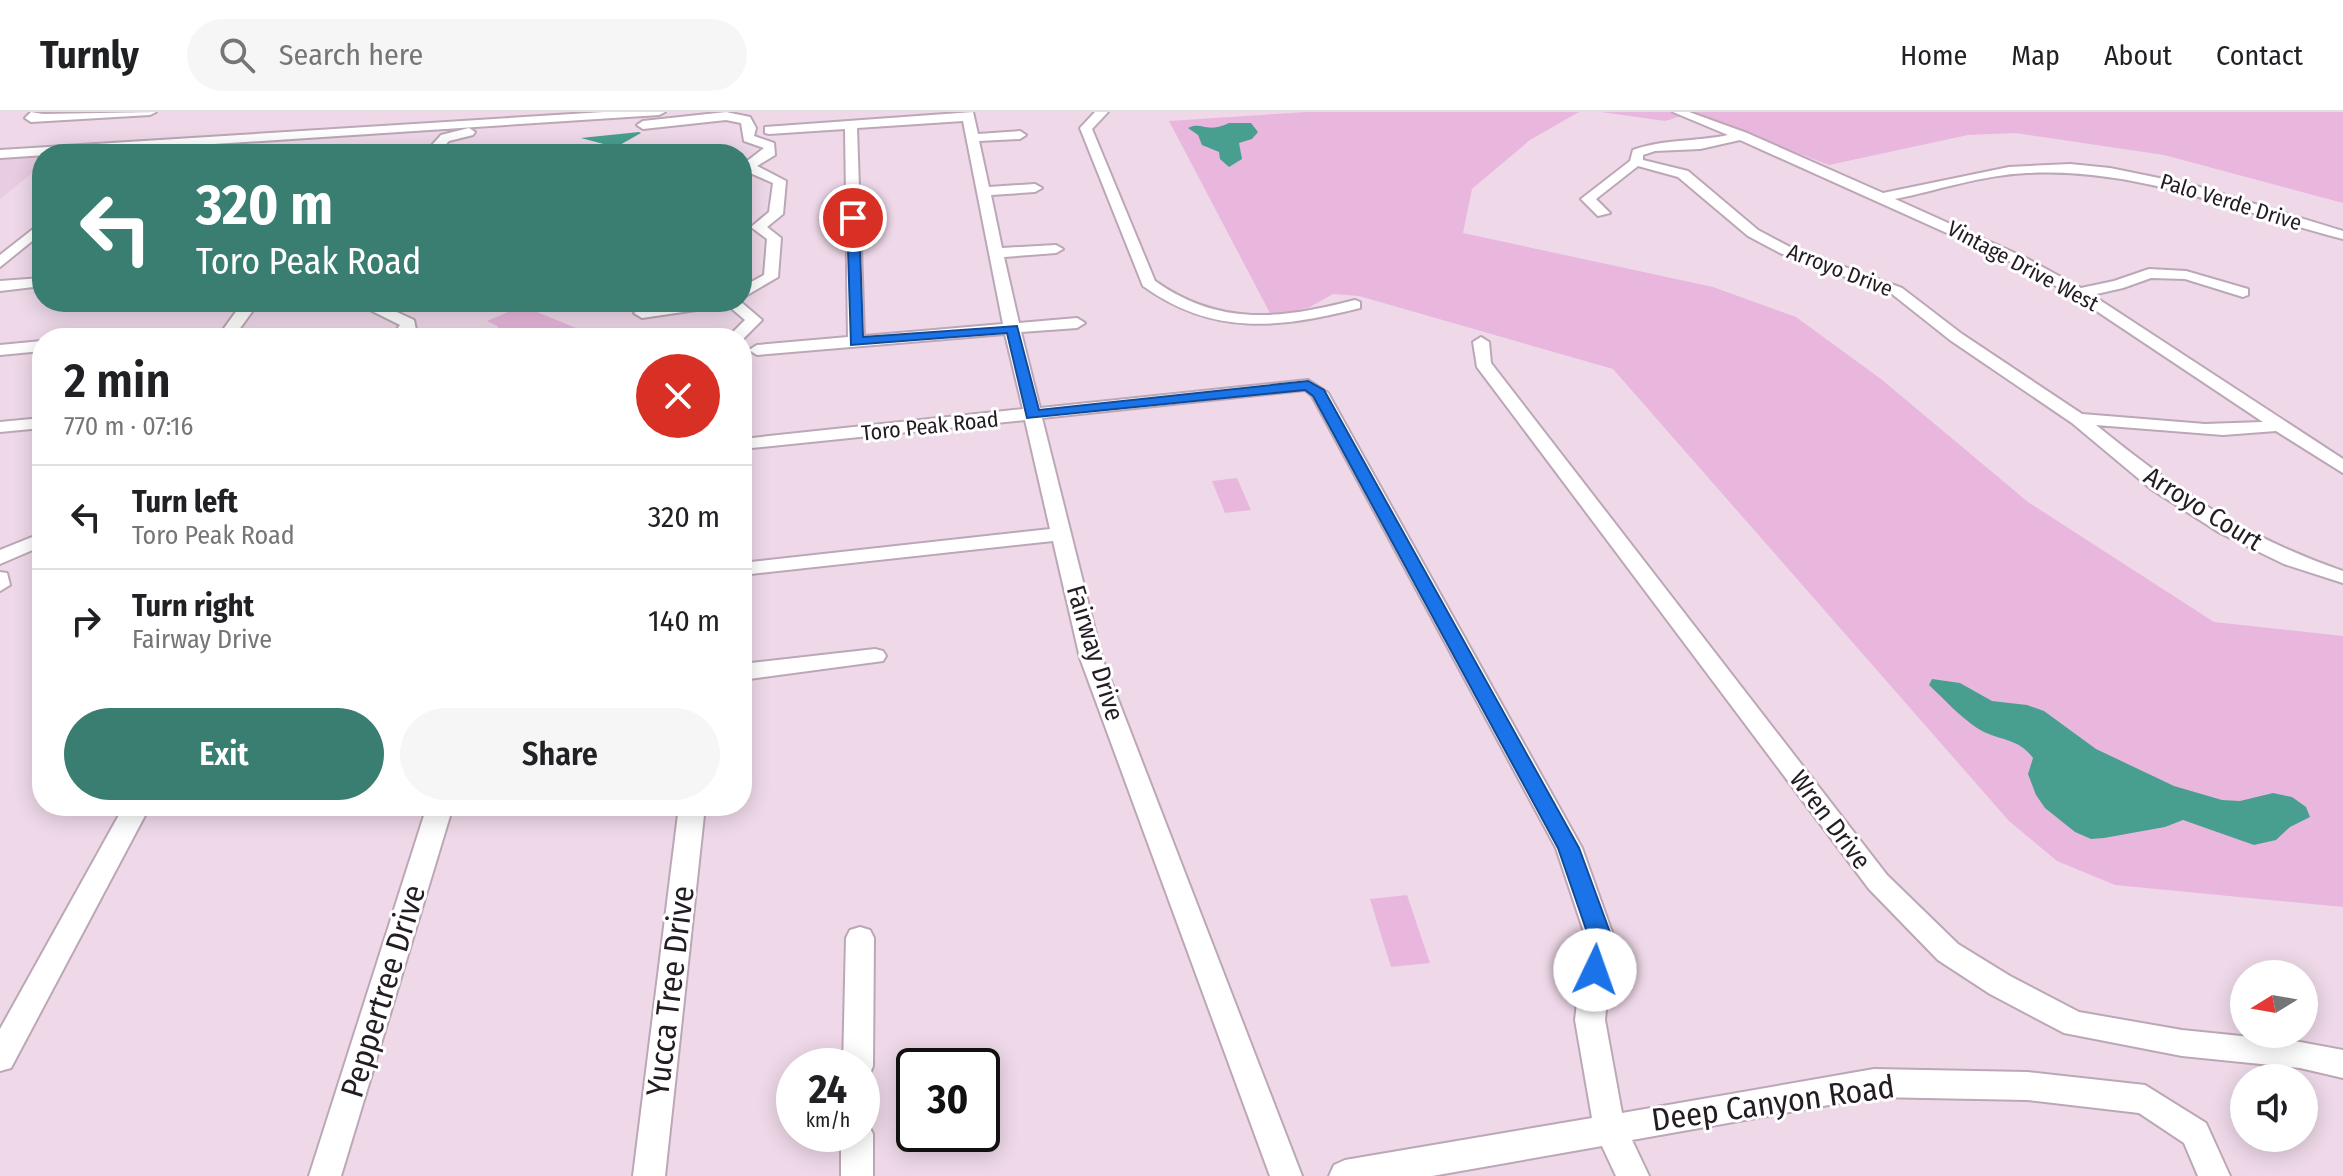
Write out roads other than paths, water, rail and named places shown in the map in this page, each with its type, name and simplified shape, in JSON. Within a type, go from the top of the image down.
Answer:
[{"type":"street","points":[[38,112],[31,118],[150,112]]},
{"type":"street","points":[[122,144],[580,112]]},
{"type":"street","points":[[247,144],[259,135],[659,112]]},
{"type":"street","points":[[1102,112],[1086,128],[1148,283],[1169,301],[1198,312],[1276,322],[1355,305]]},
{"type":"street","name":"Vintage Drive West","points":[[1679,112],[1744,136],[2023,262],[2079,293],[2343,467]]},
{"type":"street","points":[[439,144],[445,138],[471,131],[615,128],[726,116],[746,120],[750,128],[748,138],[770,146],[771,152],[752,164]]},
{"type":"street","points":[[769,130],[851,124],[969,122],[1020,135]]},
{"type":"street","name":"Fairway Drive","points":[[969,122],[1012,329],[1091,658],[1286,1176]]},
{"type":"street","points":[[851,124],[856,342]]},
{"type":"street","points":[[253,144],[259,135]]},
{"type":"street","points":[[1603,213],[1588,199],[1636,162],[1637,153],[1653,147],[1700,145],[1744,136]]},
{"type":"street","points":[[0,152],[32,150]]},
{"type":"street","name":"Arroyo Drive","points":[[1636,162],[1683,174],[1753,233],[1785,250],[1897,291],[1956,337],[2078,419]]},
{"type":"street","points":[[752,169],[780,181],[776,214],[758,227],[774,238],[771,277],[752,287]]},
{"type":"street","name":"Palo Verde Drive","points":[[1883,197],[1988,173],[2089,169],[2173,181],[2343,235]]},
{"type":"street","points":[[984,191],[1035,188]]},
{"type":"street","points":[[0,263],[32,235]]},
{"type":"street","points":[[997,253],[1056,249]]},
{"type":"street","points":[[2079,293],[2118,285],[2149,273],[2186,275],[2243,292]]},
{"type":"street","points":[[0,286],[32,283]]},
{"type":"street","points":[[384,312],[408,323],[408,328]]},
{"type":"street","points":[[642,313],[649,312]]},
{"type":"street","points":[[744,312],[754,320],[746,328]]},
{"type":"street","points":[[757,350],[1077,323]]},
{"type":"street","name":"Wren Drive","points":[[1481,342],[1483,363],[1878,882],[1948,952],[2000,985],[2074,1024],[2182,1043],[2300,1055],[2343,1064]]},
{"type":"street","points":[[0,350],[32,347]]},
{"type":"street","name":"Toro Peak Road","points":[[752,443],[1308,385],[1319,393],[1569,848],[1599,935],[1590,1020],[1609,1127]]},
{"type":"street","points":[[2078,419],[2143,421],[2180,428],[2227,431],[2279,425]]},
{"type":"street","name":"Arroyo Court","points":[[2078,419],[2158,485],[2227,529],[2291,560],[2340,577]]},
{"type":"street","points":[[0,427],[32,424]]},
{"type":"street","points":[[752,568],[1062,534]]},
{"type":"street","points":[[0,558],[32,544]]},
{"type":"street","points":[[0,578],[0,585]]},
{"type":"street","points":[[752,671],[875,656]]},
{"type":"street","points":[[0,1058],[132,816]]},
{"type":"street","name":"Peppertree Drive","points":[[325,1176],[437,816]]},
{"type":"street","name":"Yucca Tree Drive","points":[[649,1176],[691,816]]},
{"type":"street","points":[[858,1048],[860,938]]},
{"type":"street","name":"Deep Canyon Road","points":[[1345,1176],[1609,1127],[1874,1083],[2027,1086],[2145,1099],[2195,1133],[2214,1176]]},
{"type":"street","points":[[1609,1127],[1633,1176]]},
{"type":"street","points":[[857,1152],[857,1176]]}]
